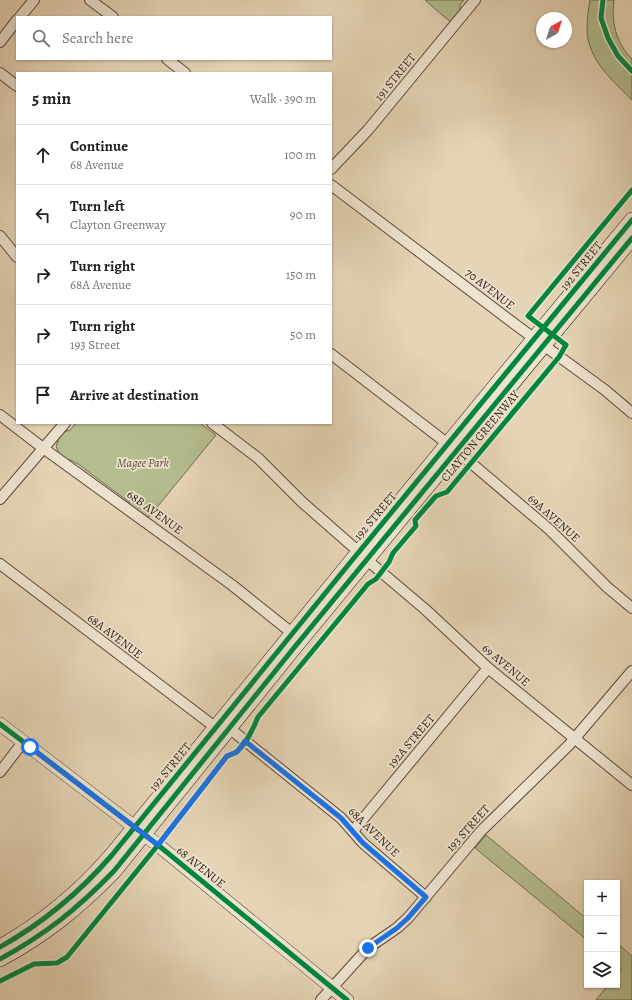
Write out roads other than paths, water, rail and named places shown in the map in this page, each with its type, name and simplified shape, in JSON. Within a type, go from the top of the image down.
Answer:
[{"type":"main road","name":"192 STREET","points":[[539,342],[632,220]]},
{"type":"main road","name":"192 STREET","points":[[140,830],[222,728],[292,633],[363,556],[539,342],[632,238]]},
{"type":"main road","name":"192 STREET","points":[[222,728],[293,649],[297,638],[358,562],[360,557],[363,556],[434,460],[452,447]]},
{"type":"main road","points":[[0,947],[36,925],[72,896],[140,830]]},
{"type":"main road","points":[[0,960],[43,934],[84,902],[114,871],[140,830]]},
{"type":"street","points":[[21,16],[34,0]]},
{"type":"street","points":[[90,0],[112,16]]},
{"type":"street","name":"191 STREET","points":[[332,168],[368,130],[475,0]]},
{"type":"street","points":[[0,42],[16,21]]},
{"type":"street","points":[[168,60],[184,72]]},
{"type":"street","points":[[0,73],[16,85]]},
{"type":"street","name":"70 AVENUE","points":[[332,186],[605,390],[632,413]]},
{"type":"street","points":[[0,236],[16,255]]},
{"type":"street","name":"69A AVENUE","points":[[332,355],[452,447],[550,530],[607,587],[632,608]]},
{"type":"street","name":"68B AVENUE","points":[[0,415],[43,448],[200,561],[292,633]]},
{"type":"street","points":[[0,499],[64,424]]},
{"type":"street","name":"69 AVENUE","points":[[213,424],[258,458],[302,502],[426,610],[488,668],[632,785]]},
{"type":"street","name":"68A AVENUE","points":[[0,564],[341,818],[363,843],[426,897]]},
{"type":"street","name":"192A STREET","points":[[353,831],[488,668]]},
{"type":"street","name":"193 STREET","points":[[321,1000],[360,956],[408,918],[481,831],[575,738],[632,671]]},
{"type":"street","name":"68 AVENUE","points":[[0,724],[140,830],[347,1000]]},
{"type":"street","points":[[0,772],[24,742]]},
{"type":"park label","name":"Magee Park","points":[[143,463]]}]
